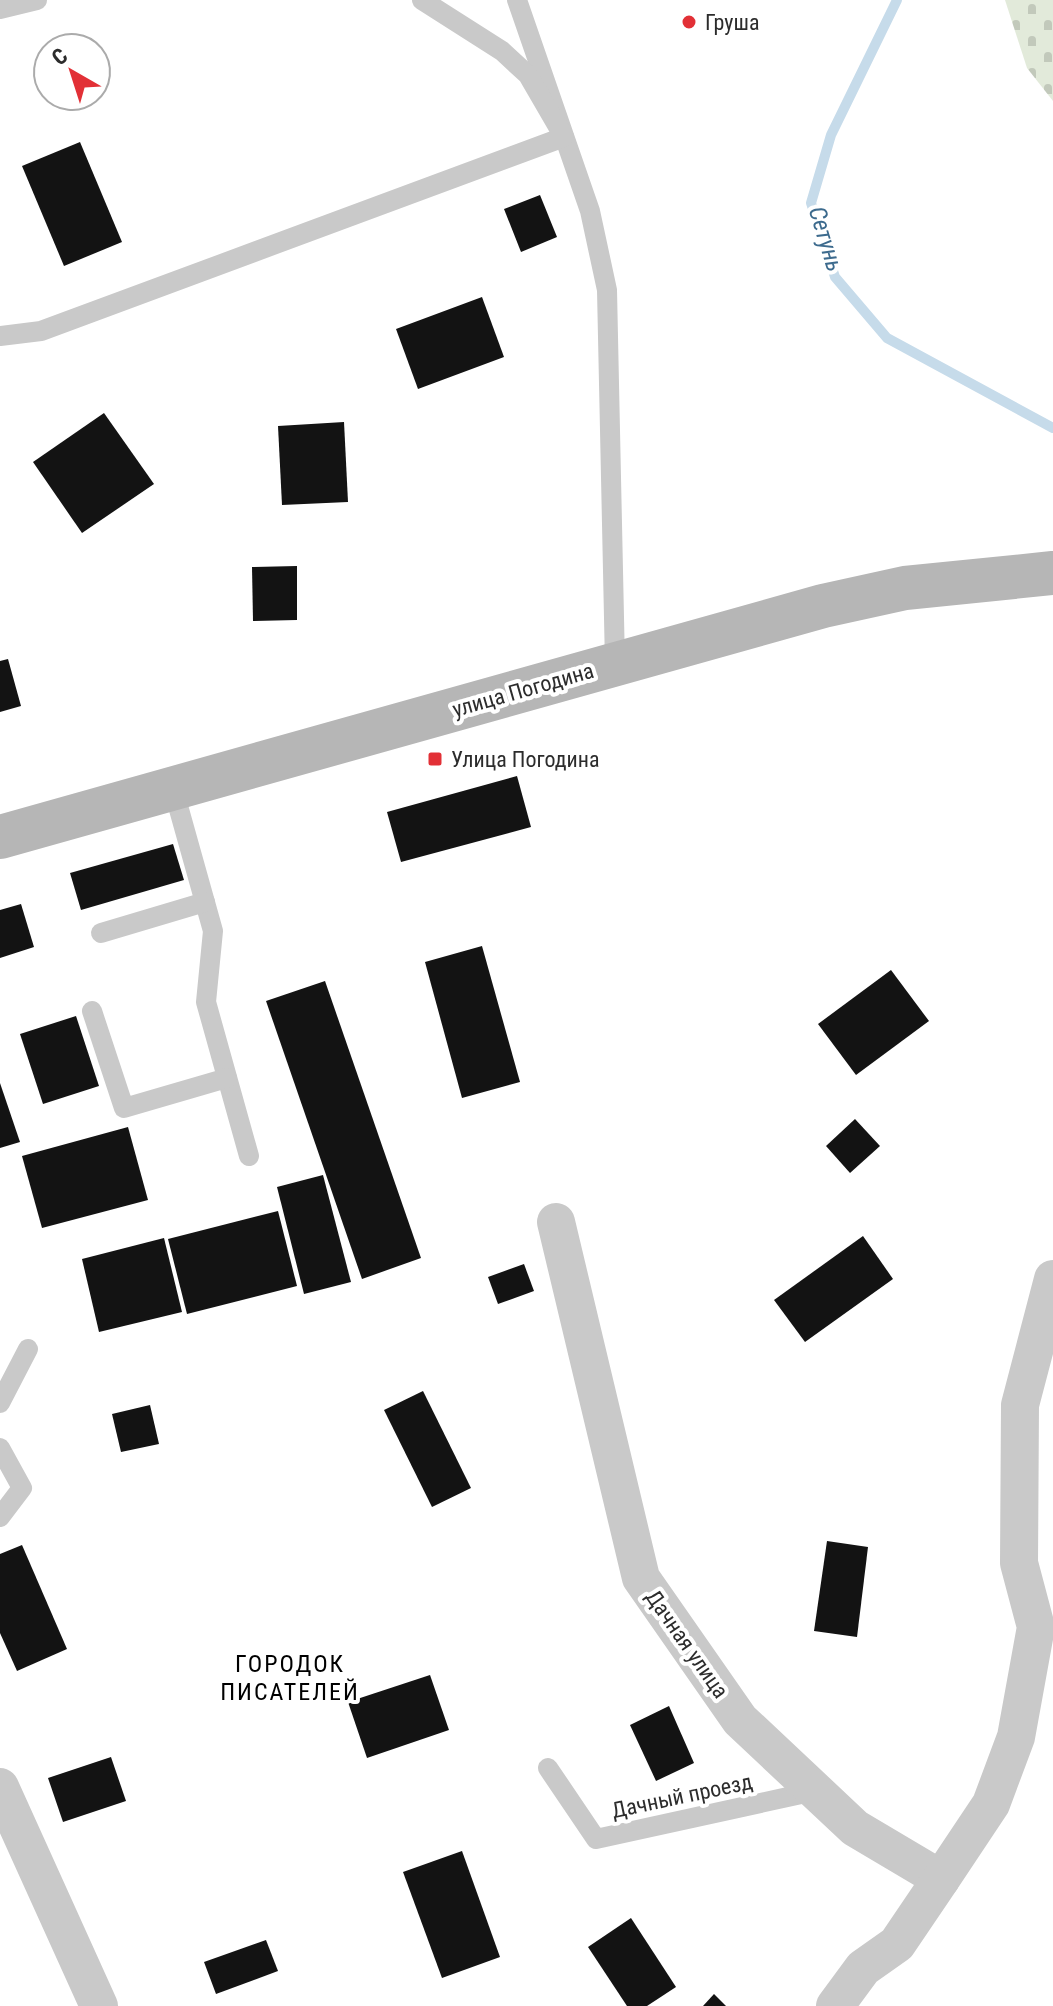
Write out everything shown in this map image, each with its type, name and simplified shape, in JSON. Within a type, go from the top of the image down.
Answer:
[{"type":"main road","name":"улица Погодина","points":[[0,837],[864,597],[905,588],[1049,576]]},
{"type":"street","name":"Дачная улица","points":[[556,1222],[641,1578],[740,1720],[855,1828],[941,1879]]},
{"type":"street","points":[[835,2006],[863,1968],[897,1944],[941,1879],[991,1804],[1016,1737],[1036,1627],[1019,1563],[1037,1466],[1020,1405],[1053,1279]]},
{"type":"street","points":[[0,1787],[99,2006]]},
{"type":"lane","points":[[0,9],[37,0]]},
{"type":"lane","points":[[422,0],[502,51],[528,75],[564,137]]},
{"type":"lane","points":[[517,0],[590,211],[607,290],[615,664]]},
{"type":"lane","points":[[0,336],[41,331],[564,137]]},
{"type":"lane","points":[[173,788],[213,931],[206,1002],[249,1156]]},
{"type":"lane","points":[[101,933],[205,902]]},
{"type":"lane","points":[[92,1011],[124,1108],[227,1078]]},
{"type":"lane","points":[[0,1403],[28,1349]]},
{"type":"lane","points":[[0,1448],[22,1488],[0,1517]]},
{"type":"lane","name":"Дачный проезд","points":[[548,1768],[596,1839],[815,1791]]},
{"type":"green space","points":[[1005,0],[1053,0],[1053,101],[1027,68]]},
{"type":"building","points":[[80,142],[122,242],[64,266],[22,166]]},
{"type":"building","points":[[540,195],[557,237],[521,252],[504,209]]},
{"type":"building","points":[[482,297],[504,357],[418,389],[396,329]]},
{"type":"building","points":[[104,413],[154,484],[82,533],[33,462]]},
{"type":"building","points":[[344,422],[348,502],[282,505],[278,426]]},
{"type":"building","points":[[297,566],[297,620],[253,621],[252,567]]},
{"type":"building","points":[[8,659],[21,706],[0,712],[0,661]]},
{"type":"building","points":[[517,776],[531,827],[401,862],[387,812]]},
{"type":"building","points":[[173,844],[184,880],[81,910],[70,873]]},
{"type":"building","points":[[21,904],[34,947],[0,958],[0,910]]},
{"type":"building","points":[[482,946],[520,1082],[462,1098],[425,962]]},
{"type":"building","points":[[891,970],[929,1021],[856,1075],[818,1024]]},
{"type":"building","points":[[325,981],[421,1258],[362,1279],[266,1001]]},
{"type":"building","points":[[76,1016],[99,1086],[43,1104],[20,1034]]},
{"type":"building","points":[[0,1083],[20,1142],[0,1148]]},
{"type":"building","points":[[855,1119],[880,1146],[850,1173],[826,1146]]},
{"type":"building","points":[[128,1127],[148,1200],[42,1228],[22,1156]]},
{"type":"building","points":[[323,1175],[351,1282],[304,1294],[277,1187]]},
{"type":"building","points":[[278,1211],[297,1286],[187,1314],[168,1239]]},
{"type":"building","points":[[863,1236],[893,1279],[805,1342],[774,1300]]},
{"type":"building","points":[[164,1238],[182,1312],[99,1332],[82,1259]]},
{"type":"building","points":[[524,1264],[534,1291],[498,1304],[488,1277]]},
{"type":"building","points":[[423,1391],[471,1488],[432,1507],[384,1410]]},
{"type":"building","points":[[150,1405],[159,1444],[121,1452],[112,1414]]},
{"type":"building","points":[[827,1541],[868,1547],[857,1637],[814,1631]]},
{"type":"building","points":[[22,1545],[67,1649],[17,1671],[0,1633],[0,1554]]},
{"type":"building","points":[[430,1675],[449,1730],[367,1758],[348,1702]]},
{"type":"building","points":[[669,1706],[694,1763],[656,1781],[630,1725]]},
{"type":"building","points":[[111,1757],[126,1801],[63,1822],[48,1778]]},
{"type":"building","points":[[462,1851],[500,1957],[442,1978],[403,1872]]},
{"type":"building","points":[[631,1918],[676,1987],[647,2006],[627,2006],[588,1947]]},
{"type":"building","points":[[266,1940],[278,1971],[216,1994],[204,1962]]},
{"type":"building","points":[[714,1994],[726,2006],[703,2006]]},
{"type":"waterway","name":"Сетунь","points":[[897,0],[831,135],[811,203],[835,277],[887,338],[1053,428]]},
{"type":"place","name":"Груша","points":[[689,22]]},
{"type":"place","name":"Улица Погодина","points":[[435,759]]},
{"type":"district","name":"ГОРОДОК ПИСАТЕЛЕЙ","points":[[290,1678]]}]
